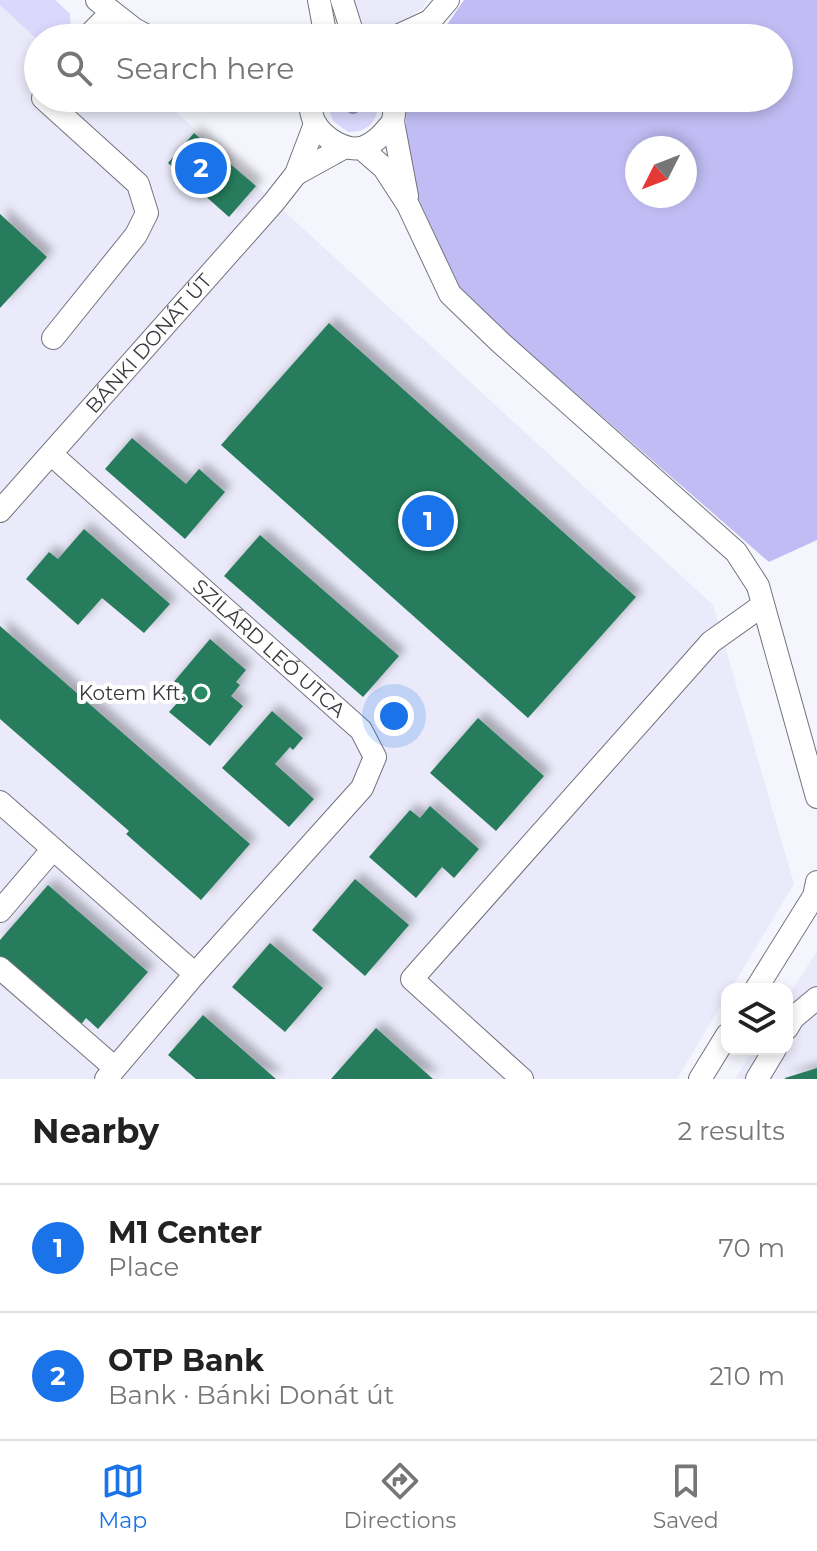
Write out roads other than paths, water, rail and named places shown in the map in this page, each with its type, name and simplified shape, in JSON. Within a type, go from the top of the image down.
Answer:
[{"type":"street","points":[[319,0],[323,24]]},
{"type":"street","points":[[342,0],[350,24]]},
{"type":"street","points":[[430,24],[448,0]]},
{"type":"street","points":[[94,24],[104,6],[127,24]]},
{"type":"street","points":[[53,338],[136,235],[147,213],[138,184],[58,112]]},
{"type":"street","points":[[312,112],[315,124],[327,137],[353,148],[384,168],[408,205],[450,294],[736,552],[752,577],[763,605],[817,797]]},
{"type":"street","points":[[394,112],[393,122],[408,205]]},
{"type":"street","name":"BÁNKI DONÁT ÚT","points":[[296,174],[379,139],[393,122]]},
{"type":"street","name":"BÁNKI DONÁT ÚT","points":[[0,511],[274,202],[296,174],[315,124]]},
{"type":"street","name":"SZILÁRD LEÓ UTCA","points":[[51,454],[361,730],[375,757],[362,788],[195,974]]},
{"type":"street","points":[[522,1079],[412,979],[711,642],[763,605]]},
{"type":"street","points":[[0,802],[195,974],[111,1074],[0,968]]},
{"type":"street","points":[[0,911],[53,849]]},
{"type":"street","points":[[760,983],[816,892]]},
{"type":"street","points":[[793,1018],[817,998]]},
{"type":"street","points":[[700,1079],[721,1045]]},
{"type":"street","points":[[757,1079],[771,1055]]},
{"type":"place","name":"OTP Bank","points":[[201,168]]},
{"type":"place","name":"M1 Center","points":[[428,521]]},
{"type":"place","name":"Kotem Kft.","points":[[201,693]]}]
